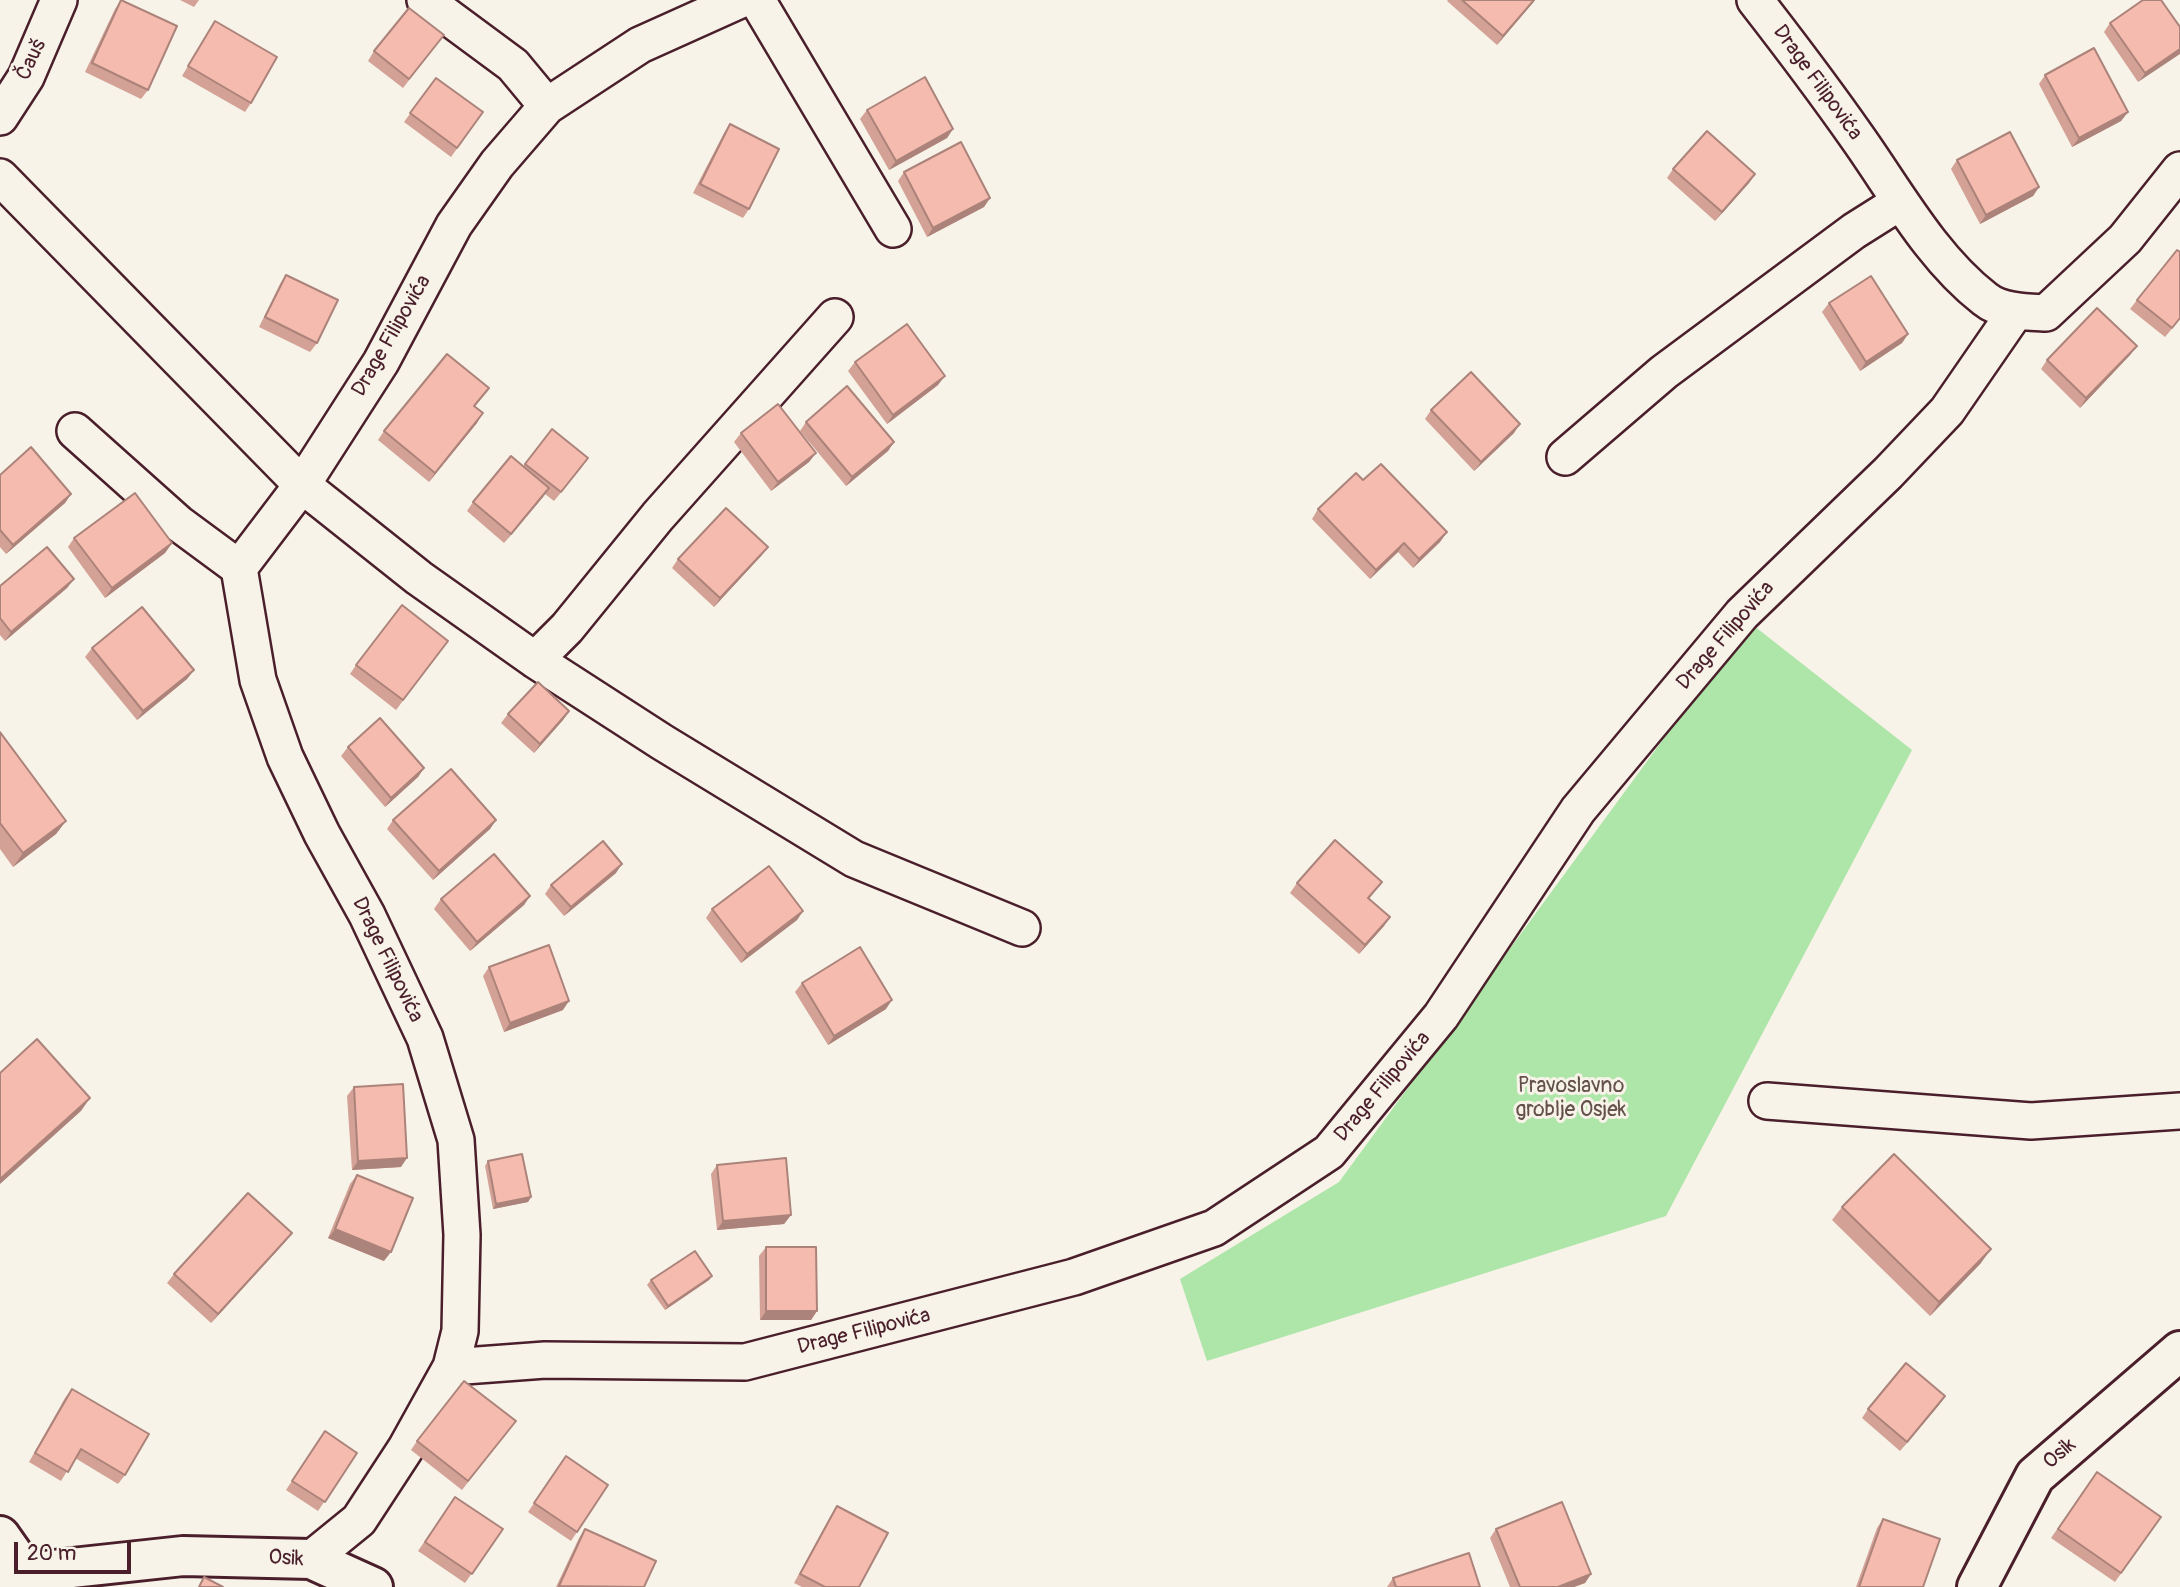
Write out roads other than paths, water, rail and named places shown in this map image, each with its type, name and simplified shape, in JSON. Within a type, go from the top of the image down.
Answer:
[{"type":"main road","name":"Osik","points":[[1977,1587],[2035,1476],[2180,1352]]},
{"type":"main road","name":"Osik","points":[[0,1536],[15,1580],[183,1556],[311,1559],[373,1587]]},
{"type":"street","name":"Čauš","points":[[0,117],[26,77],[59,0]]},
{"type":"street","points":[[425,0],[513,65],[547,106]]},
{"type":"street","name":"Drage Filipovića","points":[[311,1559],[359,1520],[406,1448],[451,1367],[460,1331],[462,1248],[456,1140],[425,1038],[367,915],[322,834],[285,757],[258,680],[239,568],[302,485],[381,362],[454,225],[497,164],[547,106],[640,45],[740,0]]},
{"type":"street","points":[[757,0],[893,229]]},
{"type":"street","name":"Drage Filipovića","points":[[1755,0],[1814,77],[1900,202],[1945,260],[1987,301],[2016,311],[2046,313],[2125,239],[2180,170]]},
{"type":"street","points":[[0,177],[302,485],[419,578],[534,660],[854,859],[1022,928]]},
{"type":"street","points":[[1565,457],[1664,372],[1854,230],[1900,202]]},
{"type":"street","name":"Drage Filipovića","points":[[451,1367],[545,1360],[647,1363],[745,1362],[758,1359],[1074,1277],[1214,1228],[1329,1152],[1441,1016],[1578,810],[1742,614],[1888,473],[1947,411],[2016,311]]},
{"type":"street","points":[[534,660],[567,628],[658,516],[835,317]]},
{"type":"street","points":[[75,431],[178,523],[239,568]]},
{"type":"street","points":[[1768,1101],[2031,1121],[2180,1111]]},
{"type":"park label","name":"Pravoslavno groblje Osjek","points":[[1571,1099]]}]
